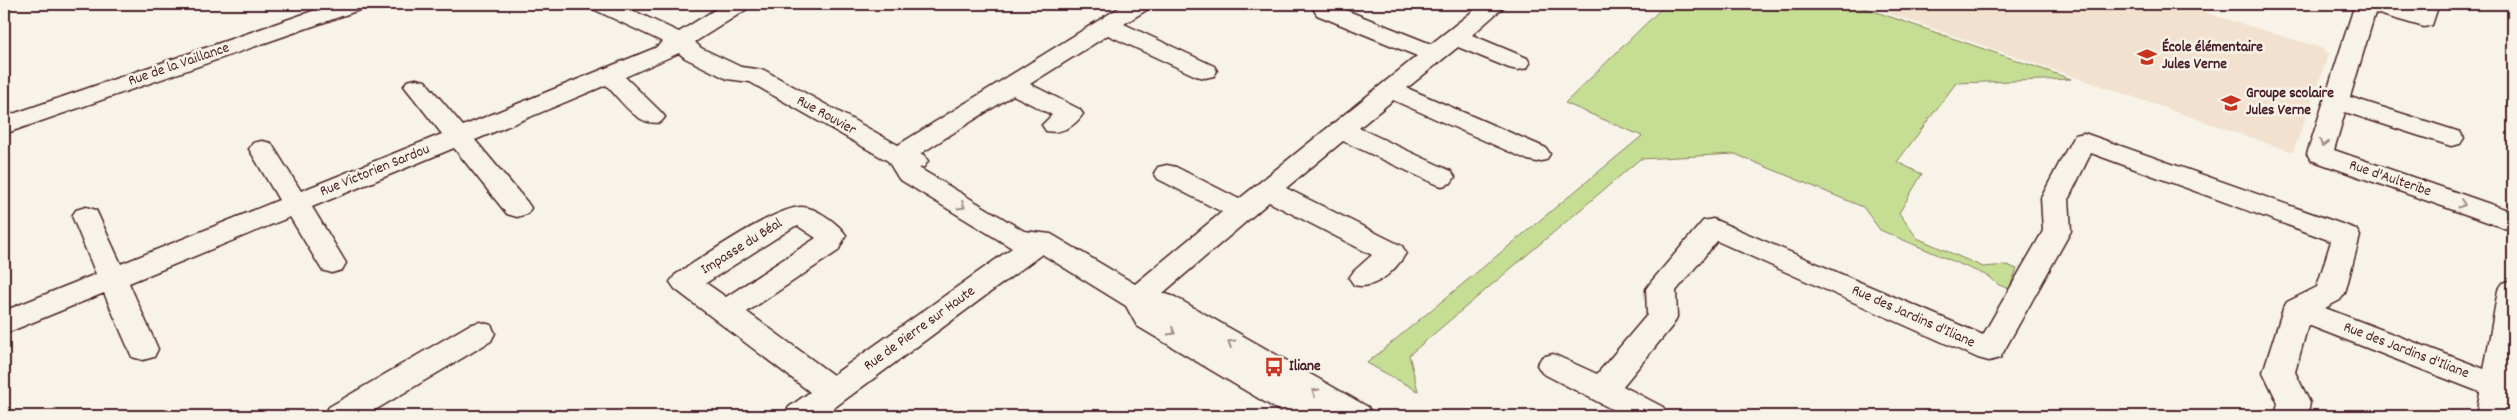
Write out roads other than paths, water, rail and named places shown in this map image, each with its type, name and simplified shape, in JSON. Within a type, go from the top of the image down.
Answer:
[{"type":"street","name":"Rue Rouvier","points":[[601,4],[681,42],[693,53],[736,74],[755,75],[898,156]]},
{"type":"street","name":"Rue Victorien Sardou","points":[[4,323],[663,53],[736,4]]},
{"type":"street","points":[[1136,4],[1106,25],[898,156],[908,174],[1018,240],[1041,241],[1137,299],[1165,304],[1357,416]]},
{"type":"street","points":[[1137,299],[1241,211],[1496,4]]},
{"type":"street","name":"Rue d'Aulteribe","points":[[2428,4],[2424,20],[2367,4],[2320,154],[2513,222]]},
{"type":"street","name":"Rue de la Vaillance","points":[[4,126],[204,57],[357,9]]},
{"type":"street","points":[[1325,10],[1434,54]]},
{"type":"street","points":[[1106,25],[1206,71]]},
{"type":"street","points":[[1455,37],[1518,63]]},
{"type":"street","points":[[609,75],[652,117]]},
{"type":"street","points":[[1011,84],[1070,114],[1055,125]]},
{"type":"street","points":[[416,86],[457,138],[517,208]]},
{"type":"street","points":[[1390,90],[1538,154]]},
{"type":"street","points":[[2336,101],[2451,138]]},
{"type":"street","points":[[1341,130],[1442,177]]},
{"type":"street","name":"Rue des Jardins d'Iliane","points":[[1602,390],[1662,317],[1661,289],[1713,228],[1990,350],[2057,232],[2055,198],[2084,141],[2346,236],[2330,293],[2298,309]]},
{"type":"street","points":[[262,149],[332,263]]},
{"type":"street","points":[[1167,173],[1241,211]]},
{"type":"street","points":[[1267,190],[1392,253],[1364,278]]},
{"type":"street","points":[[86,216],[144,349]]},
{"type":"street","name":"Rue de Pierre sur Haute","points":[[800,416],[1041,241]]},
{"type":"street","points":[[2492,416],[2505,390],[2513,290]]},
{"type":"street","points":[[1137,299],[1148,318],[1313,416]]},
{"type":"street","points":[[2291,416],[2294,404],[2279,372],[2298,309]]},
{"type":"street","name":"Rue des Jardins d'Iliane","points":[[2298,309],[2505,390]]},
{"type":"street","points":[[726,312],[833,392]]},
{"type":"street","points":[[340,416],[480,333]]},
{"type":"street","points":[[1553,365],[1652,416]]},
{"type":"place","name":"École élémentaire Jules Verne","points":[[2147,57]]},
{"type":"place","name":"Groupe scolaire Jules Verne","points":[[2231,103]]},
{"type":"place","name":"Iliane","points":[[1274,367]]}]
